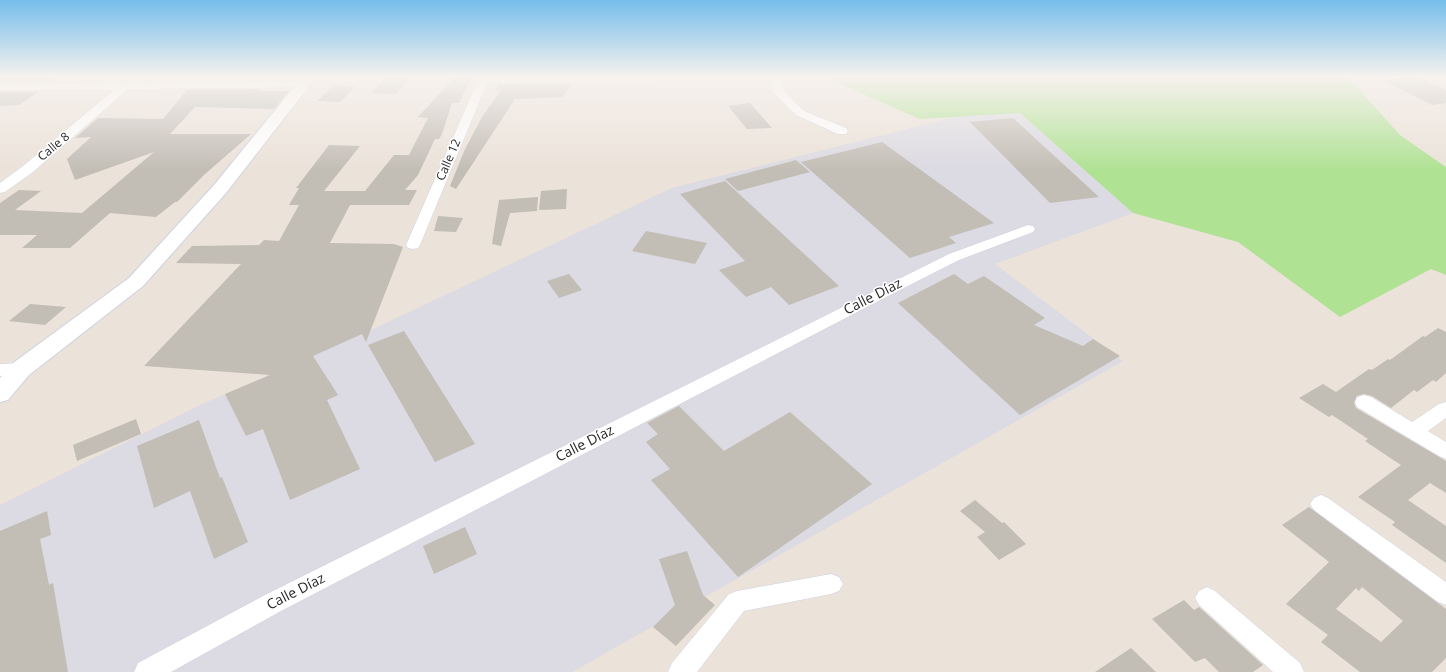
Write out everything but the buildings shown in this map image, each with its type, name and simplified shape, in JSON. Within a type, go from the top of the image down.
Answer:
[{"type":"street","name":"Calle 8","points":[[0,189],[28,169],[100,107]]},
{"type":"street","points":[[0,394],[21,369],[136,282],[220,189],[284,107]]},
{"type":"street","name":"Calle 12","points":[[413,245],[472,107]]},
{"type":"street","points":[[794,107],[800,113],[842,131]]},
{"type":"street","name":"Calle Díaz","points":[[148,672],[273,603],[882,292],[954,257],[1028,229]]},
{"type":"street","points":[[0,370],[21,369]]},
{"type":"street","points":[[1364,402],[1446,451]]},
{"type":"street","points":[[1413,431],[1446,409]]},
{"type":"street","points":[[1321,504],[1446,595]]},
{"type":"street","points":[[680,672],[737,602],[831,584]]},
{"type":"street","points":[[1207,598],[1291,672]]},
{"type":"shaded area","points":[[1020,113],[1133,213],[995,264],[1123,361],[572,672],[0,672],[0,505],[198,406],[371,330],[672,188],[955,117]]},
{"type":"green space","points":[[893,107],[1375,107],[1400,135],[1446,167],[1446,275],[1431,269],[1340,317],[1238,242],[1133,213],[1020,113],[920,119]]}]
